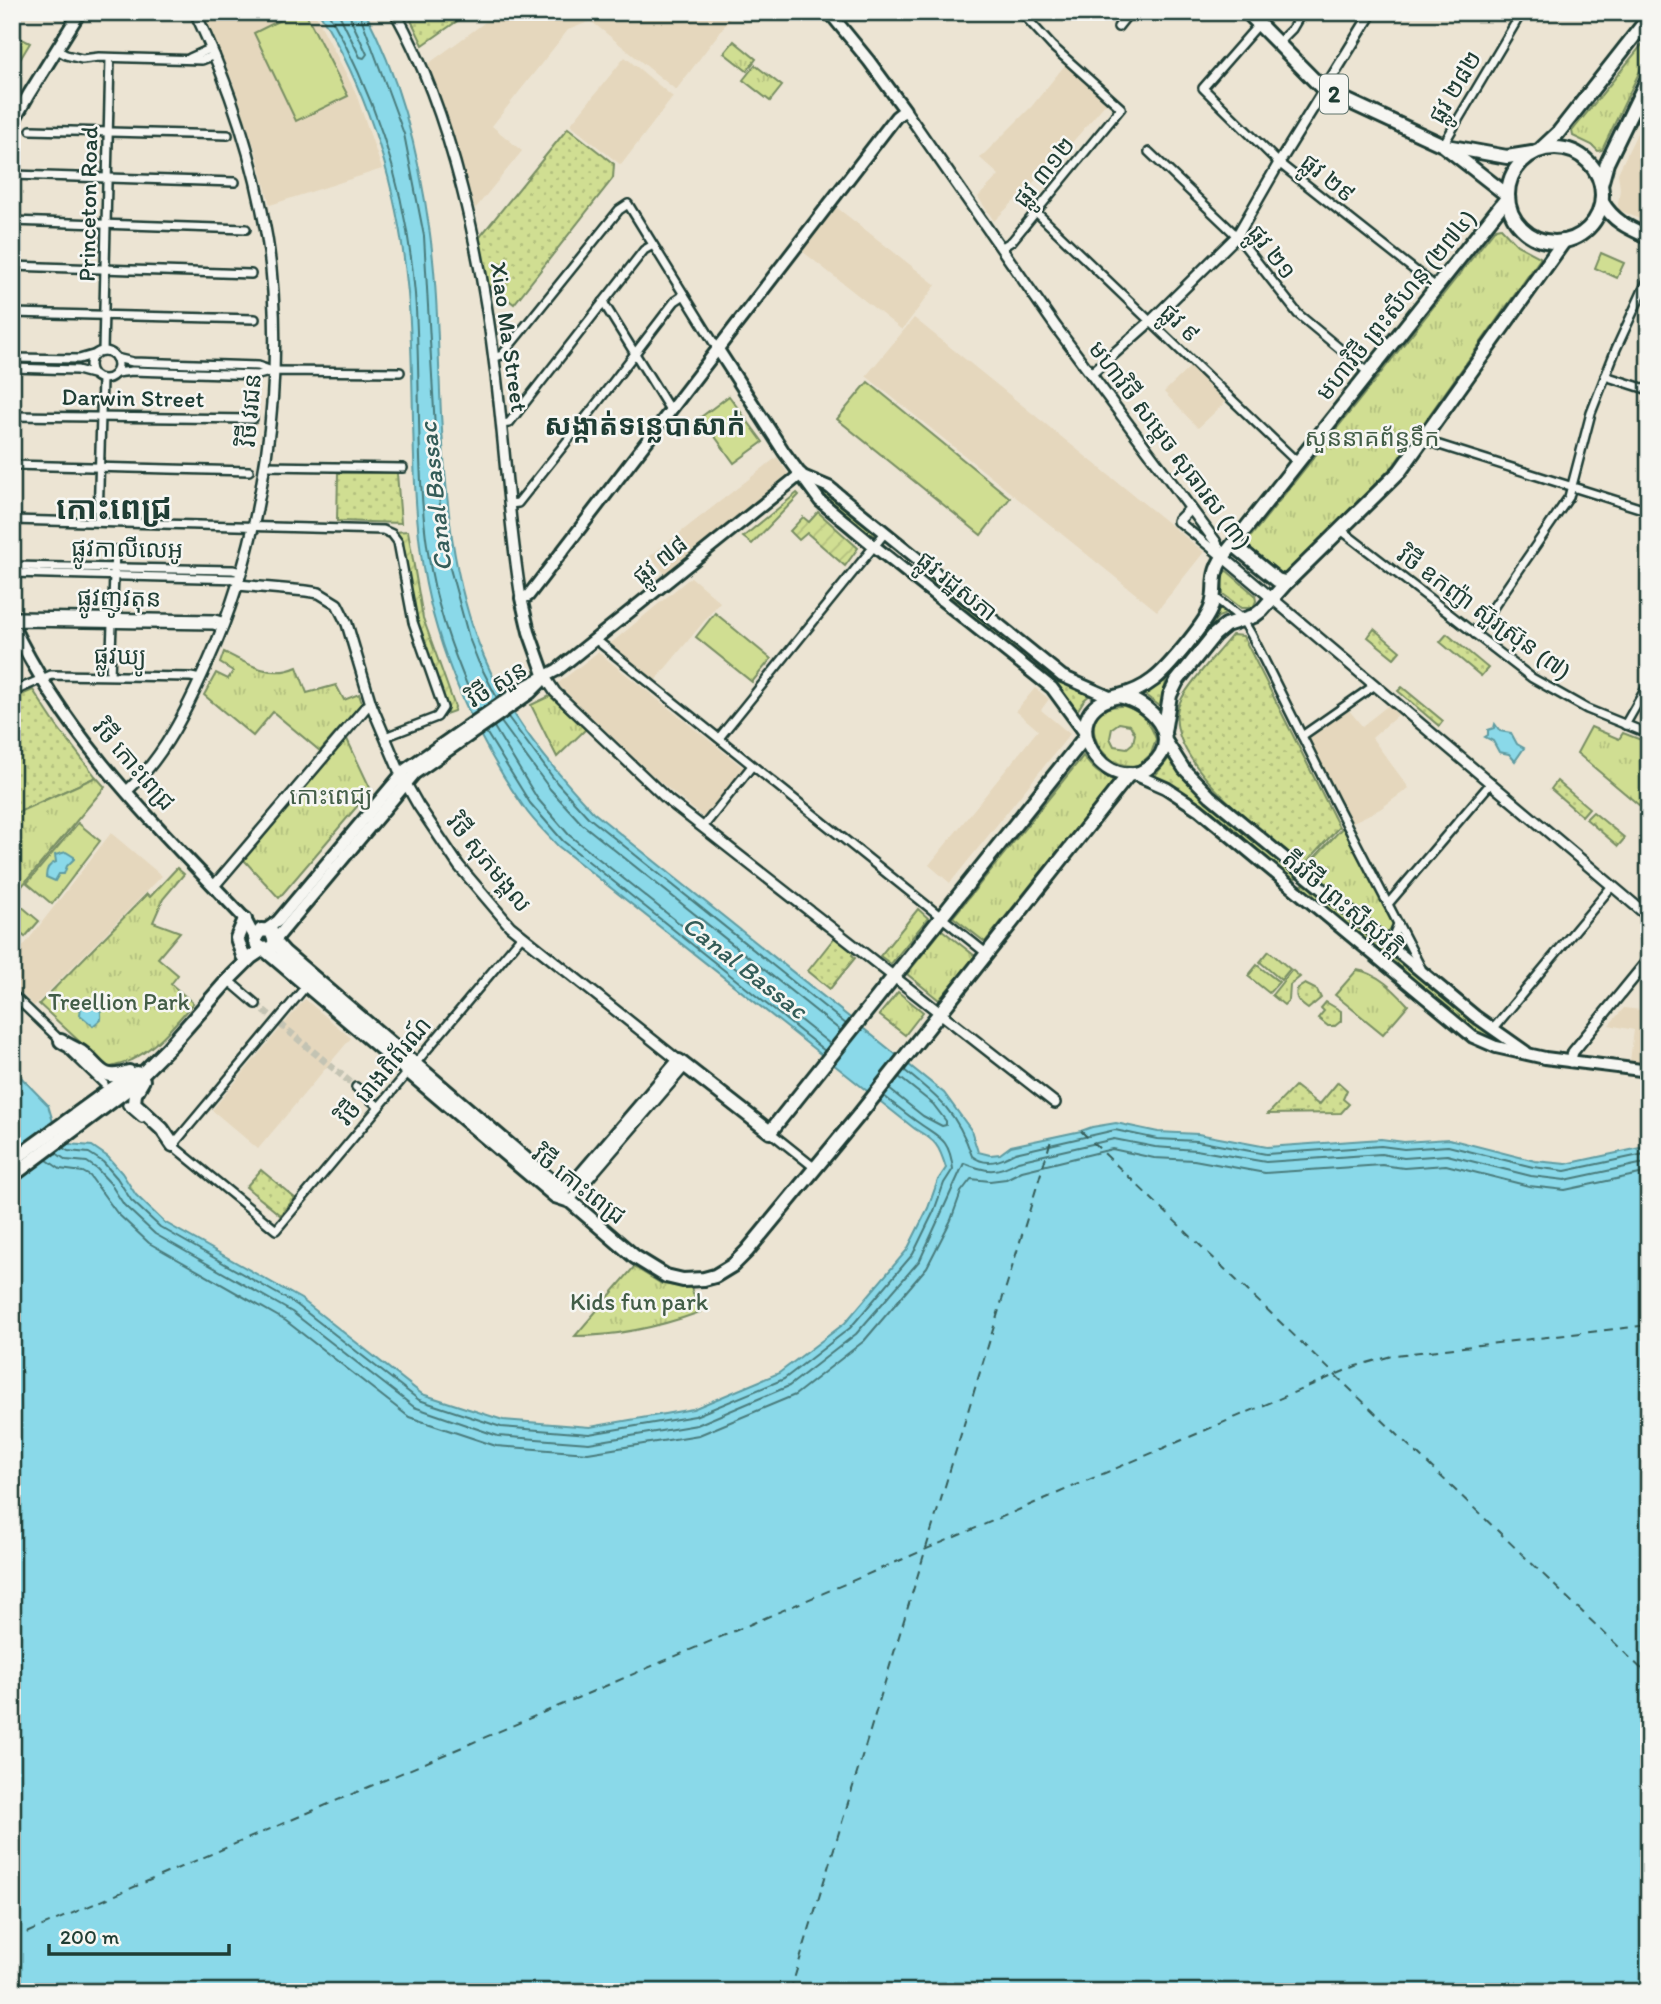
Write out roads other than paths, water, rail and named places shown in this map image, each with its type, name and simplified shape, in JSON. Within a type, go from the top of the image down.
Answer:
[{"type":"main road","points":[[12,124],[61,52],[78,17],[89,12]]},
{"type":"main road","name":"មហាវិថី សម្តេច សុធារស (៣)","points":[[829,12],[905,110]]},
{"type":"main road","name":"2","points":[[1247,12],[1324,90],[1443,145],[1507,157],[1559,148],[1581,155],[1597,173],[1601,186],[1600,211],[1592,226]]},
{"type":"main road","points":[[1507,197],[1511,177],[1517,166],[1558,133],[1649,17]]},
{"type":"main road","points":[[1601,186],[1607,163],[1649,76]]},
{"type":"main road","points":[[521,598],[528,596],[896,117],[905,110]]},
{"type":"main road","name":"2","points":[[1443,145],[1507,197],[1515,222],[1527,234],[1539,239],[1564,241]]},
{"type":"main road","name":"មហាវិថី ព្រះសីហនុ (២៧៤)","points":[[1116,697],[1152,681],[1163,672],[1212,606],[1213,575],[1223,557],[1507,197]]},
{"type":"main road","points":[[1602,202],[1620,224]]},
{"type":"main road","points":[[1165,736],[1157,718],[1146,707],[1130,698],[1116,697],[1092,710],[1087,718],[1085,735],[1092,752],[1102,764],[1113,771],[1132,774],[1150,768],[1156,762],[1165,736],[1170,695],[1177,681],[1220,629],[1258,613],[1400,471],[1564,241],[1602,223],[1620,224],[1649,237]]},
{"type":"main road","name":"ផ្លូវ រដ្ឋសភា","points":[[717,348],[784,453],[820,501],[1052,688],[1085,735]]},
{"type":"main road","name":"ផ្លូវ រដ្ឋសភា","points":[[801,474],[829,487],[1062,676],[1116,697]]},
{"type":"main road","name":"ផ្លូវ ៧៨","points":[[545,677],[801,474]]},
{"type":"main road","points":[[1238,537],[1239,549],[1277,580],[1289,581]]},
{"type":"main road","name":"Xiao Ma Street","points":[[521,598],[545,677]]},
{"type":"main road","name":"វិថី កោះពេជ្រ","points":[[12,625],[40,679],[70,725],[244,919],[284,952],[310,981],[412,1068],[568,1194],[635,1256],[657,1271],[683,1280],[704,1279],[724,1271],[740,1258],[859,1115],[986,953],[1132,774]]},
{"type":"main road","name":"វិថី សួន","points":[[152,1064],[251,957],[403,779],[545,677]]},
{"type":"main road","points":[[770,1132],[1085,735]]},
{"type":"main road","name":"តីរវិថី ព្រះស៊ីសុវត្តិ","points":[[1165,736],[1195,781],[1493,1029],[1508,1045]]},
{"type":"main road","name":"តីរវិថី ព្រះស៊ីសុវត្តិ","points":[[1132,774],[1180,796],[1466,1032],[1484,1043],[1508,1045],[1528,1054],[1570,1062],[1649,1071]]},
{"type":"main road","points":[[1293,889],[1305,875]]},
{"type":"main road","points":[[243,956],[237,938],[244,919]]},
{"type":"main road","name":"វិថី សួន","points":[[228,980],[243,956],[265,939]]},
{"type":"main road","points":[[61,1041],[80,1052],[108,1076],[115,1077],[152,1064]]},
{"type":"main road","points":[[568,1194],[577,1180],[682,1063]]},
{"type":"main road","name":"វិថី សុភមង្គល","points":[[682,1063],[770,1132]]},
{"type":"main road","points":[[12,1176],[152,1064]]},
{"type":"main road","points":[[152,1064],[135,1094],[134,1103],[162,1129],[173,1145]]},
{"type":"main road","points":[[12,1161],[100,1104]]},
{"type":"street","name":"វិថី វរជន","points":[[127,791],[157,759],[200,680],[240,579],[264,466],[273,371],[272,292],[261,208],[236,110],[195,12]]},
{"type":"street","name":"Xiao Ma Street","points":[[395,12],[416,54],[435,102],[471,229],[493,358],[521,598]]},
{"type":"street","name":"ផ្លូវ ៣១២","points":[[1001,248],[1012,241],[1121,108],[1052,46],[1021,12]]},
{"type":"street","points":[[1118,27],[1130,12]]},
{"type":"street","points":[[1278,43],[1292,29],[1302,12]]},
{"type":"street","points":[[1091,374],[1151,321],[1237,236],[1372,12]]},
{"type":"street","name":"ផ្លូវ ២៨២","points":[[1443,145],[1522,12]]},
{"type":"street","name":"ផ្លូវ ២៩","points":[[1259,24],[1203,88],[1279,163],[1437,288]]},
{"type":"street","points":[[61,52],[82,59],[99,57],[202,60],[213,51]]},
{"type":"street","name":"Princeton Road","points":[[103,351],[110,58]]},
{"type":"street","name":"មហាវិថី សម្តេច សុធារស (៣)","points":[[905,110],[1091,374],[1215,541],[1223,557],[1649,917]]},
{"type":"street","points":[[31,130],[228,135]]},
{"type":"street","name":"ផ្លូវ ២១","points":[[1149,152],[1237,236],[1298,314],[1369,373]]},
{"type":"street","points":[[13,175],[235,182]]},
{"type":"street","points":[[493,358],[502,355],[619,210],[628,204],[717,348]]},
{"type":"street","name":"ផ្លូវ ៩","points":[[1036,212],[1297,462]]},
{"type":"street","points":[[12,221],[246,229]]},
{"type":"street","points":[[501,424],[509,423],[644,250],[653,245]]},
{"type":"street","points":[[12,266],[251,274]]},
{"type":"street","points":[[1475,634],[1569,497],[1591,412],[1649,277]]},
{"type":"street","points":[[510,504],[518,503],[675,301],[684,295]]},
{"type":"street","points":[[603,303],[670,410]]},
{"type":"street","points":[[12,313],[256,319]]},
{"type":"street","points":[[12,358],[79,359],[103,351],[133,362],[258,366],[273,371]]},
{"type":"street","points":[[92,374],[90,364],[94,355]]},
{"type":"street","points":[[35,369],[36,358]]},
{"type":"street","points":[[116,358],[116,373]]},
{"type":"street","points":[[192,363],[192,373]]},
{"type":"street","points":[[12,368],[77,370],[102,379],[111,378],[116,373],[258,375],[273,371],[400,372]]},
{"type":"street","points":[[1605,376],[1649,390]]},
{"type":"street","points":[[98,522],[102,379]]},
{"type":"street","name":"Darwin Street","points":[[12,416],[253,419]]},
{"type":"street","points":[[1424,438],[1649,511]]},
{"type":"street","points":[[12,465],[249,471]]},
{"type":"street","points":[[264,466],[403,468]]},
{"type":"street","points":[[1190,509],[1178,521],[1223,557]]},
{"type":"street","points":[[12,520],[383,530],[392,534],[398,542],[413,622],[443,708],[437,717],[385,737]]},
{"type":"street","name":"វិថី ឧកញ៉ា ស៊ួរស៊្រុន (៧)","points":[[1341,530],[1532,677],[1587,709],[1649,734]]},
{"type":"street","points":[[719,738],[884,534]]},
{"type":"street","points":[[110,675],[115,550]]},
{"type":"street","name":"ផ្លូវកាលីលេអូ","points":[[12,566],[240,579]]},
{"type":"street","name":"ផ្លូវកាលីលេអូ","points":[[12,573],[114,571]]},
{"type":"street","name":"វិថី សុភមង្គល","points":[[240,579],[319,593],[337,604],[347,624],[371,704],[403,779],[470,880],[502,918],[522,936],[682,1063]]},
{"type":"street","name":"តីរវិថី ព្រះស៊ីសុវត្តិ","points":[[1213,595],[1242,620],[1425,974]]},
{"type":"street","name":"ផ្លូវញូវតុន","points":[[12,618],[17,616],[224,625]]},
{"type":"street","name":"ផ្លូវញូវតុន","points":[[12,625],[20,622],[112,620]]},
{"type":"street","points":[[595,639],[986,953]]},
{"type":"street","name":"ផ្លូវឃ្យូ","points":[[12,692],[51,675],[191,677],[200,680]]},
{"type":"street","points":[[545,677],[555,692],[668,800],[1055,1103]]},
{"type":"street","points":[[1625,725],[1649,683]]},
{"type":"street","points":[[1301,736],[1375,685]]},
{"type":"street","points":[[214,886],[366,706],[371,704]]},
{"type":"street","points":[[703,827],[752,765]]},
{"type":"street","points":[[1388,904],[1491,783]]},
{"type":"street","points":[[1493,1029],[1612,886]]},
{"type":"street","name":"តីរវិថី ព្រះស៊ីសុវត្តិ","points":[[1382,939],[1393,936],[1398,924]]},
{"type":"street","name":"វិថី រោងពិព័រណ៍","points":[[173,1145],[276,1230],[522,936]]},
{"type":"street","points":[[1570,1062],[1573,1052],[1649,959]]},
{"type":"street","points":[[228,980],[257,1004]]},
{"type":"street","points":[[127,1105],[173,1145],[310,981]]},
{"type":"street","points":[[12,994],[104,1084]]},
{"type":"street","points":[[356,1087],[379,1107]]},
{"type":"street","name":"វិថី សុភមង្គល","points":[[770,1132],[815,1168]]},
{"type":"water","name":"Canal Bassac","points":[[319,12],[365,12],[399,92],[415,149],[433,256],[443,445],[457,568],[473,628],[505,699],[546,758],[593,812],[944,1093],[971,1130],[978,1152],[1000,1154],[1011,1146],[1116,1123],[1158,1132],[1198,1134],[1267,1147],[1381,1139],[1404,1142],[1449,1139],[1535,1161],[1566,1164],[1649,1146],[1649,1992],[12,1992],[12,1068],[48,1105],[54,1125],[69,1144],[92,1146],[108,1157],[136,1195],[164,1222],[301,1299],[422,1394],[503,1420],[590,1427],[693,1409],[779,1373],[845,1323],[907,1250],[946,1168],[939,1149],[932,1141],[558,846],[535,822],[489,752],[448,662],[429,600],[423,568],[414,465],[408,293],[390,183],[368,112],[354,78]]},
{"type":"water","points":[[1495,724],[1500,731],[1511,733],[1517,744],[1524,748],[1515,761],[1509,754],[1499,752],[1493,741],[1485,737]]},
{"type":"water","points":[[66,852],[74,859],[64,874],[59,874],[55,881],[46,877],[48,867],[56,862],[55,855]]},
{"type":"water","points":[[90,1000],[98,1006],[101,1013],[101,1019],[93,1026],[80,1015],[81,1006]]},
{"type":"tunnel","points":[[256,1004],[356,1087]]},
{"type":"district","name":"សង្កាត់ទន្លេបាសាក់","points":[[645,425]]},
{"type":"district","name":"កោះពេជ្រ","points":[[114,508]]},
{"type":"park label","name":"សួននាគព័ន្ធទឹក","points":[[1372,438]]},
{"type":"park label","name":"កោះពេជ្យ","points":[[331,796]]},
{"type":"park label","name":"Treellion Park","points":[[119,1002]]},
{"type":"park label","name":"Kids fun park","points":[[639,1302]]}]
